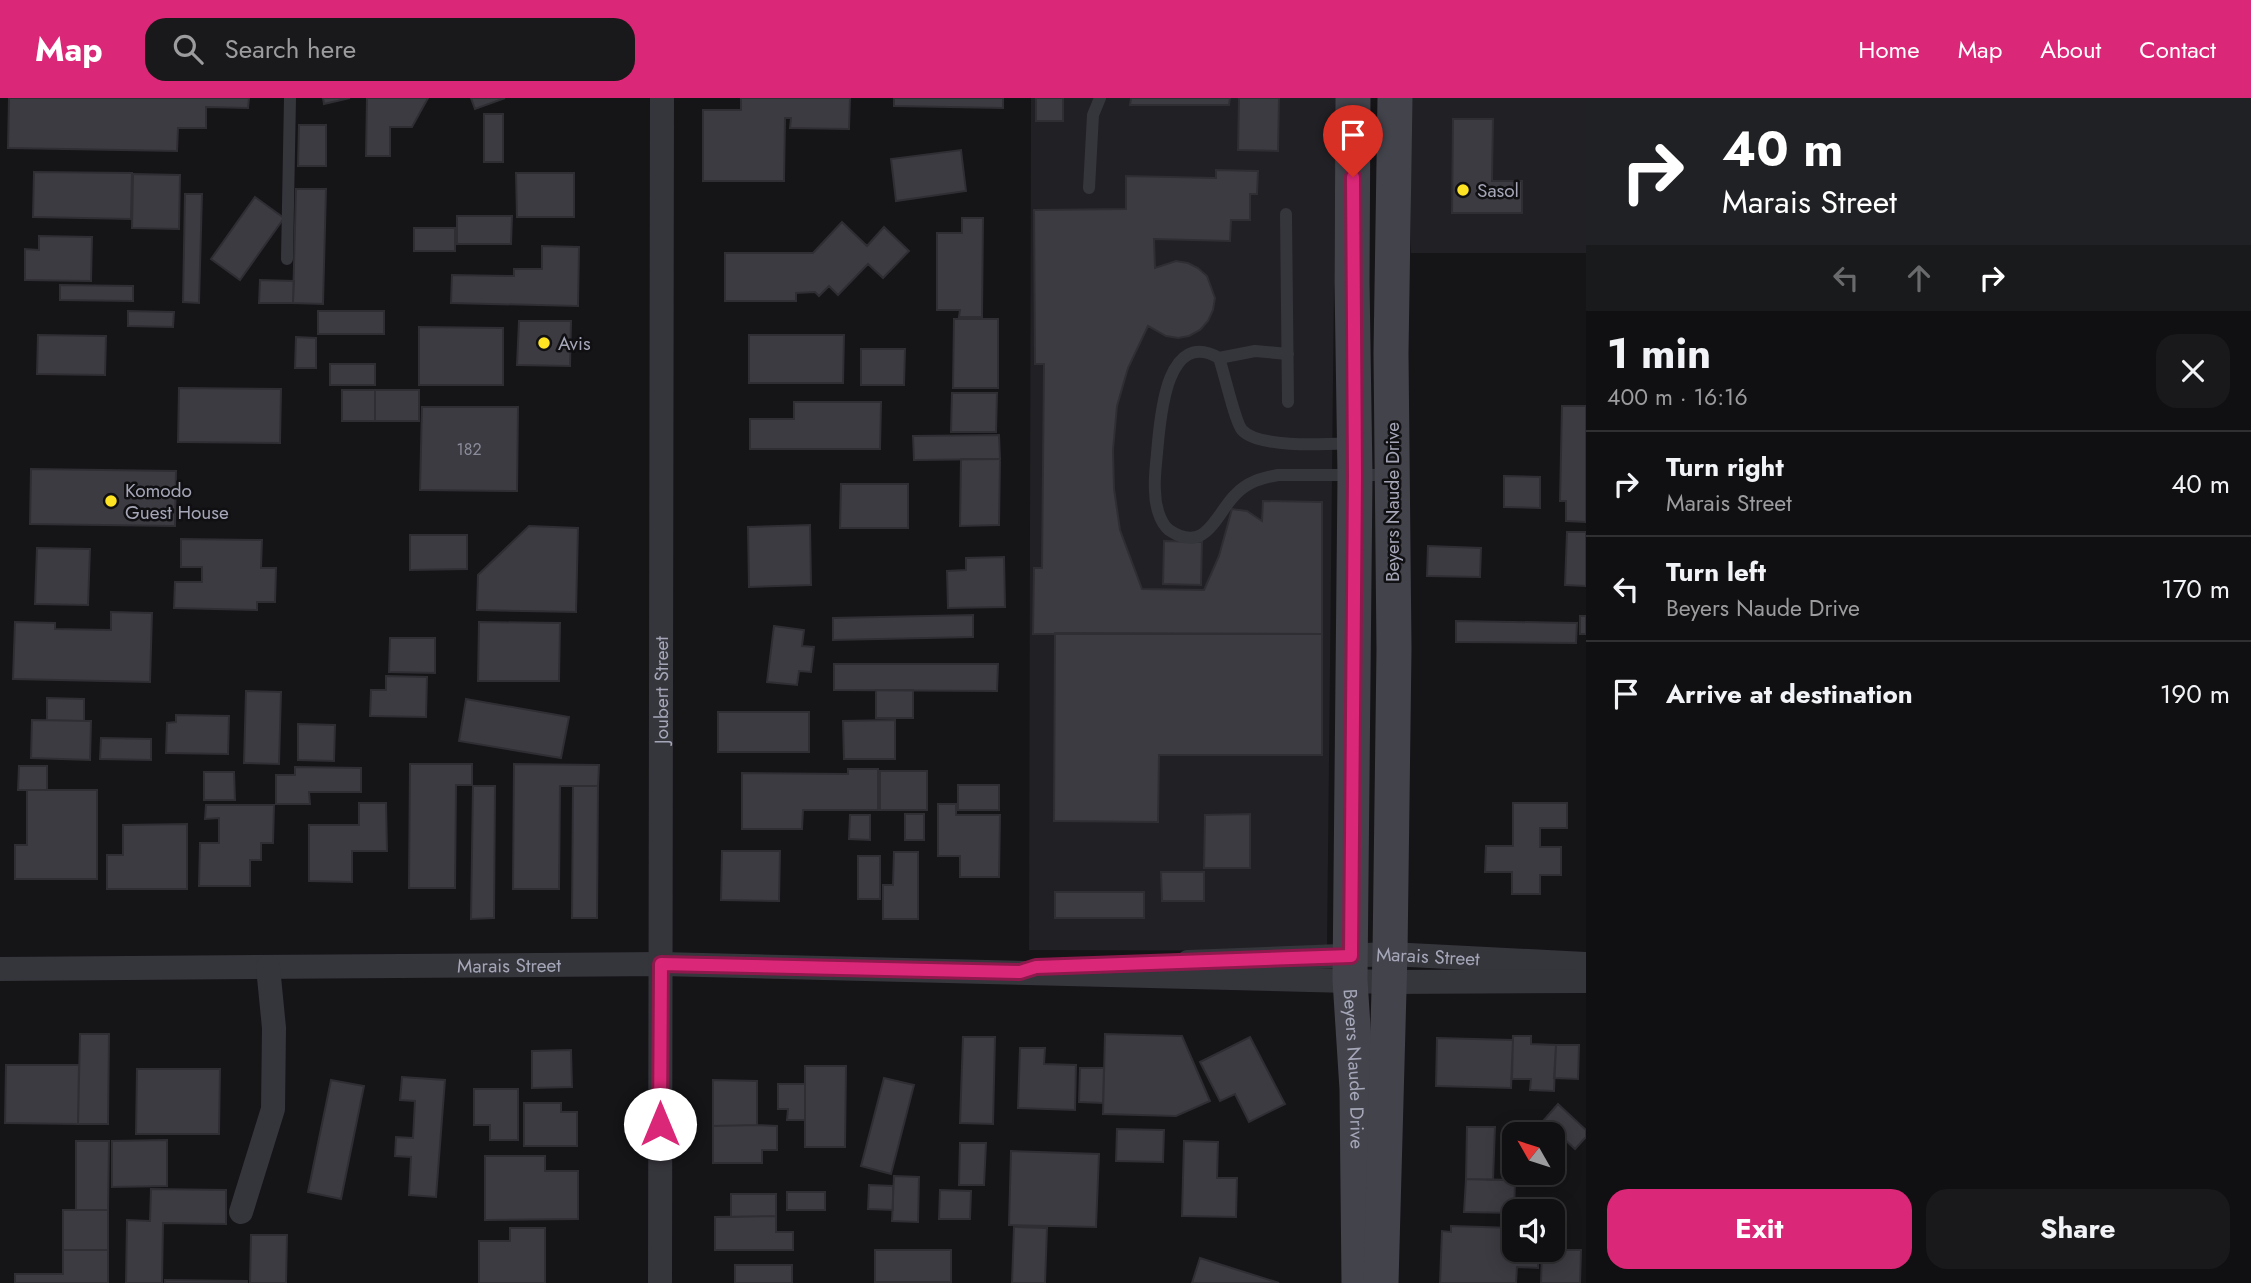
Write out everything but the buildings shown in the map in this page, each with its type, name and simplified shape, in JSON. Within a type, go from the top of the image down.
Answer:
[{"type":"street","name":"Joubert Street","points":[[660,1283],[662,98]]},
{"type":"street","name":"Beyers Naude Drive","points":[[1353,98],[1352,282],[1394,649],[1381,1283]]},
{"type":"street","name":"Beyers Naude Drive","points":[[1359,1283],[1357,1089],[1351,968],[1373,454],[1395,98]]},
{"type":"street","name":"Marais Street","points":[[0,969],[661,964],[1020,972],[1036,975],[1586,964]]},
{"type":"street","points":[[241,1212],[273,1109],[274,1028],[268,967]]},
{"type":"street","name":"Marais Street","points":[[1389,968],[1586,981]]},
{"type":"lane","points":[[287,259],[290,98]]},
{"type":"lane","points":[[1089,188],[1093,115],[1100,98]]},
{"type":"lane","points":[[1286,214],[1288,402]]},
{"type":"lane","points":[[1288,354],[1255,351],[1219,358],[1206,351],[1193,352],[1179,363],[1170,376],[1160,421],[1155,491],[1158,513],[1167,529],[1183,536],[1195,536],[1209,531],[1236,494],[1259,478],[1373,454]]},
{"type":"lane","points":[[1219,358],[1236,419],[1243,432],[1257,439],[1373,454]]},
{"type":"shaded area","points":[[1031,98],[1336,98],[1327,951],[1029,950]]},
{"type":"shaded area","points":[[1411,98],[1586,98],[1586,253],[1411,253]]},
{"type":"place","name":"Sasol","points":[[1463,190]]},
{"type":"place","name":"Avis","points":[[544,343]]},
{"type":"place","name":"Komodo Guest House","points":[[111,501]]},
{"type":"route","points":[[660,1124],[661,964],[1020,972],[1036,967],[1351,956],[1355,476],[1353,177]]}]
